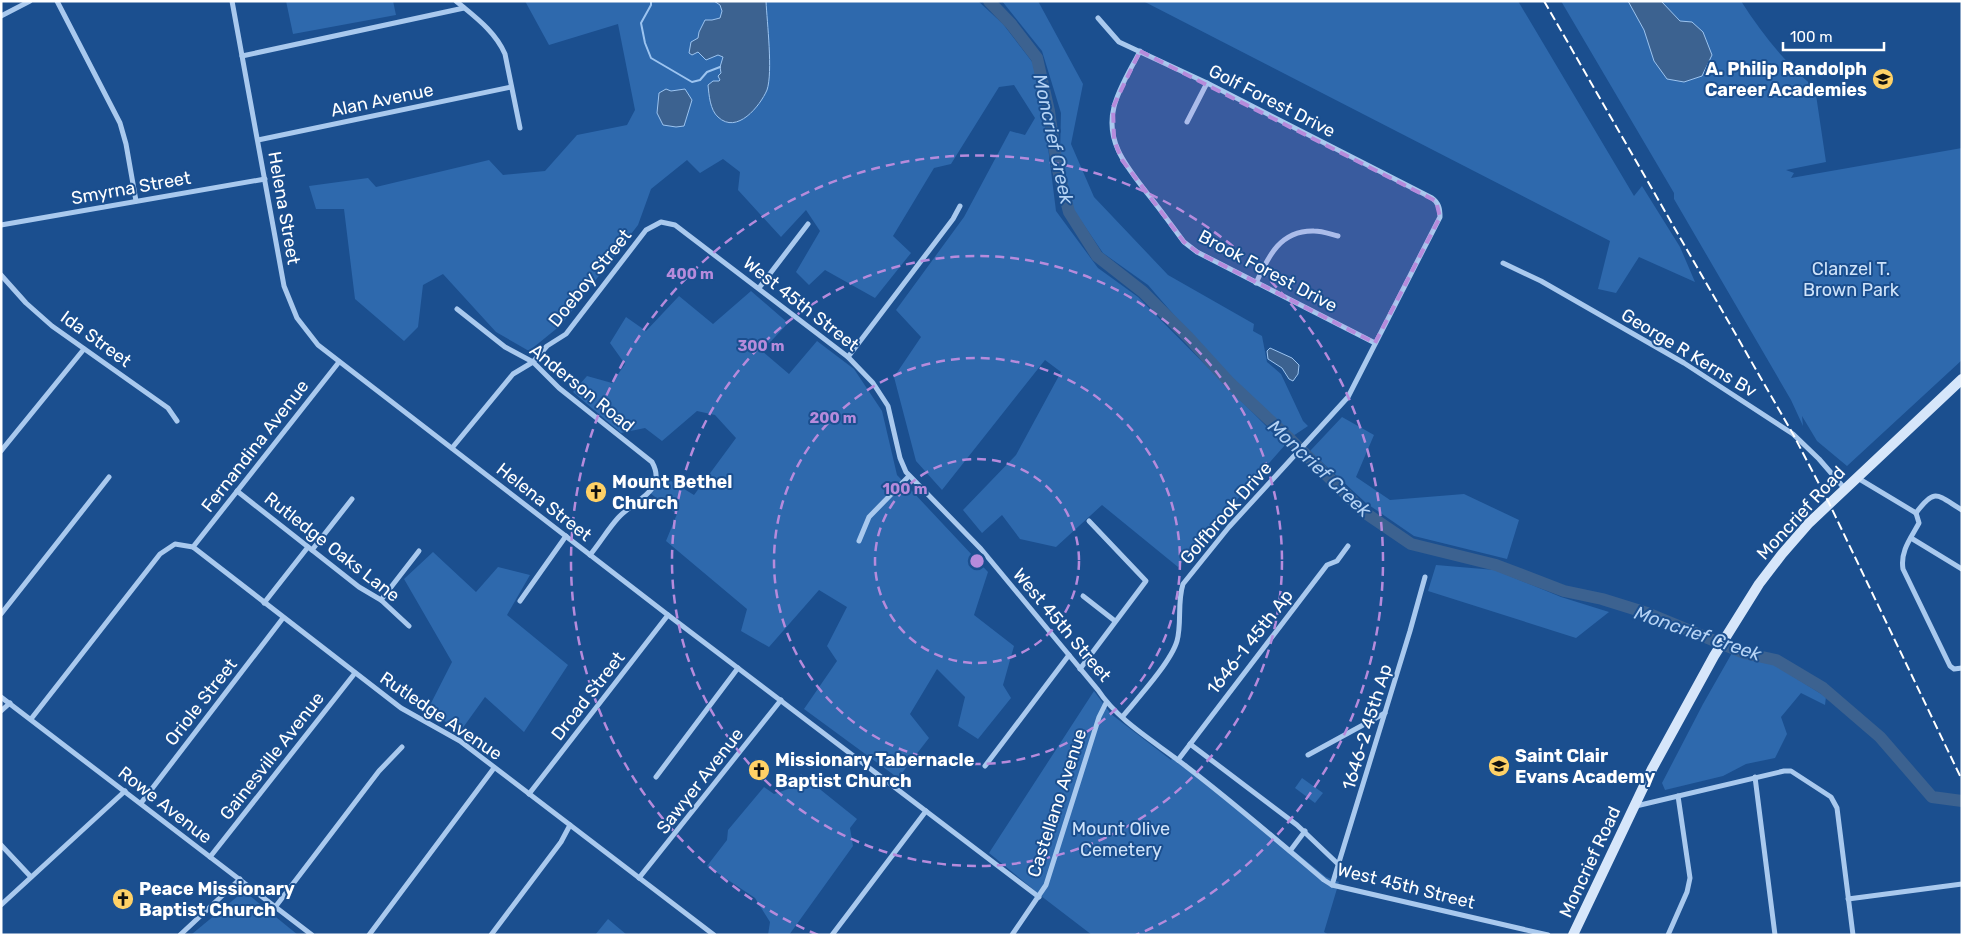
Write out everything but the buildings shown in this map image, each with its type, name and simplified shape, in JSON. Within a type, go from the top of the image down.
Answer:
[{"type":"main road","name":"Moncrief Road","points":[[1573,935],[1661,752],[1714,656],[1760,584],[1782,554],[1809,523],[1962,379]]},
{"type":"street","points":[[1,16],[30,1]]},
{"type":"street","points":[[57,1],[120,123],[126,144],[136,201]]},
{"type":"street","name":"Helena Street","points":[[232,1],[284,286],[297,318],[318,345],[668,615],[1039,896]]},
{"type":"street","points":[[456,1],[494,34],[501,44],[505,54],[520,128]]},
{"type":"street","points":[[242,56],[464,8]]},
{"type":"street","name":"Golf Forest Drive","points":[[1098,18],[1119,42],[1207,83],[1432,198],[1438,205]]},
{"type":"street","name":"Brook Forest Drive","points":[[1140,51],[1113,107],[1112,131],[1122,160],[1184,242],[1197,252],[1375,343]]},
{"type":"street","points":[[1187,122],[1207,83]]},
{"type":"street","name":"Alan Avenue","points":[[258,140],[512,86]]},
{"type":"street","name":"Smyrna Street","points":[[1,225],[265,179]]},
{"type":"street","name":"Golfbrook Drive","points":[[1123,716],[1152,681],[1175,648],[1178,640],[1180,602],[1184,584],[1229,528],[1348,397],[1440,217],[1438,205]]},
{"type":"street","points":[[848,357],[953,219],[960,206]]},
{"type":"street","name":"West 45th Street","points":[[646,230],[661,222],[676,225],[848,357],[873,383],[888,406],[903,466],[909,476],[981,549],[1106,703],[1332,885],[1548,935]]},
{"type":"street","points":[[759,288],[808,224]]},
{"type":"street","name":"Doeboy Street","points":[[452,448],[513,374],[533,362],[547,346],[566,334],[646,230]]},
{"type":"street","points":[[1256,283],[1272,251],[1278,244],[1292,236],[1314,231],[1338,236]]},
{"type":"street","name":"George R Kerns Bv","points":[[1503,263],[1549,286],[1684,362],[1793,434],[1819,459],[1845,489]]},
{"type":"street","name":"Ida Street","points":[[1,275],[26,303],[52,326],[168,408],[177,421]]},
{"type":"street","name":"Anderson Road","points":[[457,309],[505,347],[533,362],[559,388],[652,462],[656,469],[657,477],[651,490],[619,516],[590,555]]},
{"type":"street","points":[[1,451],[84,349]]},
{"type":"street","name":"Fernandina Avenue","points":[[193,547],[339,362]]},
{"type":"street","points":[[1,438],[7,444]]},
{"type":"street","points":[[859,541],[869,517],[909,476]]},
{"type":"street","points":[[1,614],[109,477]]},
{"type":"street","points":[[1856,477],[1916,513],[1919,523],[1902,557],[1903,569],[1952,668],[1962,668]]},
{"type":"street","name":"Rutledge Oaks Lane","points":[[237,491],[359,587],[381,600],[409,626]]},
{"type":"street","points":[[1916,513],[1926,499],[1933,496],[1941,497],[1962,510]]},
{"type":"street","points":[[264,603],[352,499]]},
{"type":"street","points":[[1080,669],[1146,581],[1089,521]]},
{"type":"street","points":[[520,601],[566,536]]},
{"type":"street","points":[[1911,538],[1962,569]]},
{"type":"street","name":"Rutledge Avenue","points":[[31,720],[160,554],[175,544],[193,547],[406,711],[460,741],[714,935]]},
{"type":"street","name":"1646-1 45th Ap","points":[[1178,760],[1321,572],[1327,565],[1337,561],[1348,546]]},
{"type":"street","points":[[381,600],[419,551]]},
{"type":"street","name":"1646-2 45th Ap","points":[[1332,885],[1425,577]]},
{"type":"street","points":[[1084,596],[1115,621]]},
{"type":"street","name":"Droad Street","points":[[529,794],[668,615]]},
{"type":"street","name":"Oriole Street","points":[[141,803],[283,618]]},
{"type":"street","points":[[985,766],[1069,656]]},
{"type":"street","points":[[656,776],[738,668]]},
{"type":"street","name":"Gainesville Avenue","points":[[210,857],[355,672]]},
{"type":"street","name":"Rowe Avenue","points":[[1,697],[312,935]]},
{"type":"street","name":"Sawyer Avenue","points":[[640,878],[780,700]]},
{"type":"street","points":[[1,711],[10,703]]},
{"type":"street","name":"Castellano Avenue","points":[[1012,935],[1046,885],[1099,717],[1106,703]]},
{"type":"street","points":[[1308,755],[1385,713]]},
{"type":"street","points":[[1190,744],[1305,832],[1338,864]]},
{"type":"street","points":[[276,906],[379,771],[402,747]]},
{"type":"street","points":[[369,935],[494,768]]},
{"type":"street","points":[[1634,806],[1755,777],[1791,771],[1831,796],[1837,808],[1853,935]]},
{"type":"street","points":[[1755,777],[1775,935]]},
{"type":"street","points":[[1,904],[125,791]]},
{"type":"street","points":[[1668,935],[1687,892],[1690,878],[1678,796]]},
{"type":"street","points":[[832,935],[926,811]]},
{"type":"street","points":[[491,935],[561,842],[570,825]]},
{"type":"street","points":[[1290,851],[1305,832]]},
{"type":"street","points":[[1,845],[31,877]]},
{"type":"street","points":[[180,935],[240,879]]},
{"type":"street","points":[[1848,899],[1962,884]]},
{"type":"highlighted area","points":[[1140,51],[1436,201],[1440,217],[1375,343],[1197,252],[1184,242],[1122,160],[1114,140],[1113,107]]},
{"type":"green space","points":[[286,1],[393,1],[396,15],[293,34]]},
{"type":"green space","points":[[525,1],[714,1],[720,5],[722,11],[720,18],[704,23],[699,32],[698,52],[702,55],[718,55],[723,57],[720,67],[720,79],[711,104],[718,117],[728,123],[769,58],[766,1],[978,1],[1003,24],[1033,63],[1045,123],[1056,211],[1098,268],[1138,297],[1285,445],[1178,567],[1102,505],[1056,547],[1020,539],[1002,515],[982,533],[963,510],[1016,455],[1061,372],[1045,360],[942,490],[916,461],[894,377],[921,337],[896,310],[964,217],[1010,131],[1025,135],[1035,118],[1014,85],[999,87],[951,164],[934,168],[893,236],[911,253],[875,298],[825,270],[809,285],[796,272],[820,231],[806,210],[781,237],[738,190],[740,172],[723,159],[700,173],[687,160],[651,189],[638,225],[561,325],[529,351],[496,332],[443,274],[423,285],[418,327],[404,341],[355,299],[344,209],[316,209],[309,186],[368,178],[376,187],[489,160],[503,175],[545,171],[577,135],[627,125],[635,110],[618,24],[549,45]]},
{"type":"green space","points":[[1002,1],[1038,1],[1083,84],[1071,144],[1094,197],[1168,275],[1254,324],[1253,331],[1262,336],[1267,362],[1281,374],[1303,421],[1308,426],[1293,436],[1232,382],[1148,285],[1103,253],[1073,209],[1060,155],[1061,113],[1042,51]]},
{"type":"green space","points":[[1143,1],[1518,1],[1634,196],[1642,186],[1680,247],[1695,282],[1639,257],[1616,293],[1598,289],[1610,241]]},
{"type":"green space","name":"Clanzel T. Brown Park","points":[[1561,1],[1741,1],[1775,48],[1815,88],[1826,162],[1786,170],[1794,173],[1791,178],[1962,148],[1962,360],[1847,466],[1817,441],[1802,416],[1803,426],[1791,400],[1674,199],[1674,193]]},
{"type":"green space","points":[[751,291],[788,323],[762,351],[789,374],[817,341],[854,369],[882,411],[897,475],[988,572],[974,615],[1014,646],[1003,685],[1011,698],[978,739],[958,726],[965,697],[937,669],[910,714],[929,738],[898,778],[804,709],[837,661],[827,646],[847,607],[819,590],[769,647],[741,631],[747,609],[666,541],[677,514],[650,493],[658,481],[671,481],[694,495],[736,438],[715,415],[697,411],[662,441],[645,428],[621,433],[573,392],[587,376],[612,383],[625,364],[610,343],[626,317],[646,331],[679,296],[713,324]]},
{"type":"green space","points":[[1342,417],[1374,435],[1356,477],[1390,500],[1464,494],[1519,520],[1507,559],[1414,536],[1366,503],[1310,451]]},
{"type":"green space","points":[[433,552],[476,592],[498,567],[530,575],[507,615],[568,665],[524,732],[485,697],[462,729],[426,713],[452,662],[404,579]]},
{"type":"green space","points":[[1436,565],[1495,570],[1561,597],[1609,612],[1576,638],[1428,591]]},
{"type":"green space","points":[[1732,653],[1775,665],[1826,697],[1825,705],[1801,693],[1781,717],[1787,734],[1775,758],[1746,764],[1723,776],[1665,790],[1662,783]]},
{"type":"green space","name":"Mount Olive Cemetery","points":[[1094,691],[1111,714],[1171,760],[1175,755],[1326,877],[1339,882],[1324,932],[1329,935],[1092,935],[989,853]]},
{"type":"green space","points":[[801,774],[857,819],[850,828],[853,846],[789,935],[768,935],[770,922],[755,898],[707,866],[727,840],[728,830],[764,787],[774,794],[791,788]]},
{"type":"green space","points":[[1302,778],[1323,793],[1315,803],[1295,788]]},
{"type":"green space","points":[[244,891],[298,935],[192,934]]},
{"type":"green space","points":[[608,919],[627,935],[595,935]]},
{"type":"shaded area","points":[[714,1],[766,1],[770,59],[767,90],[759,104],[747,116],[733,123],[725,122],[715,114],[709,98],[708,85],[713,81],[720,80],[718,76],[721,73],[720,67],[723,57],[718,55],[706,60],[698,52],[692,55],[689,53],[691,42],[698,38],[705,20],[720,18],[722,11],[720,5]]},
{"type":"shaded area","points":[[1628,1],[1661,1],[1680,21],[1692,22],[1703,32],[1712,55],[1702,76],[1684,82],[1667,79],[1654,61],[1644,30]]},
{"type":"shaded area","points":[[666,89],[671,91],[685,89],[692,100],[684,126],[663,125],[657,113],[659,93]]},
{"type":"shaded area","points":[[1270,348],[1292,358],[1299,365],[1298,374],[1293,381],[1289,379],[1282,368],[1268,359],[1267,351]]},
{"type":"waterway","points":[[651,1],[651,5],[641,23],[645,43],[651,58],[692,82],[700,80],[707,72],[720,67]]},
{"type":"waterway","name":"Moncrief Creek","points":[[989,1],[1011,24],[1037,58],[1049,111],[1057,166],[1069,212],[1097,256],[1143,292],[1230,383],[1364,512],[1411,544],[1496,565],[1564,591],[1602,599],[1647,613],[1744,653],[1776,660],[1823,688],[1880,737],[1932,797],[1962,801]]},
{"type":"railway","points":[[1544,1],[1793,434],[1829,503],[1962,780]]},
{"type":"place","name":"A. Philip Randolph Career Academies","points":[[1883,79]]},
{"type":"place","name":"Mount Bethel Church","points":[[596,492]]},
{"type":"place","name":"Saint Clair Evans Academy","points":[[1499,766]]},
{"type":"place","name":"Missionary Tabernacle Baptist Church","points":[[759,770]]},
{"type":"place","name":"Peace Missionary Baptist Church","points":[[123,899]]}]
